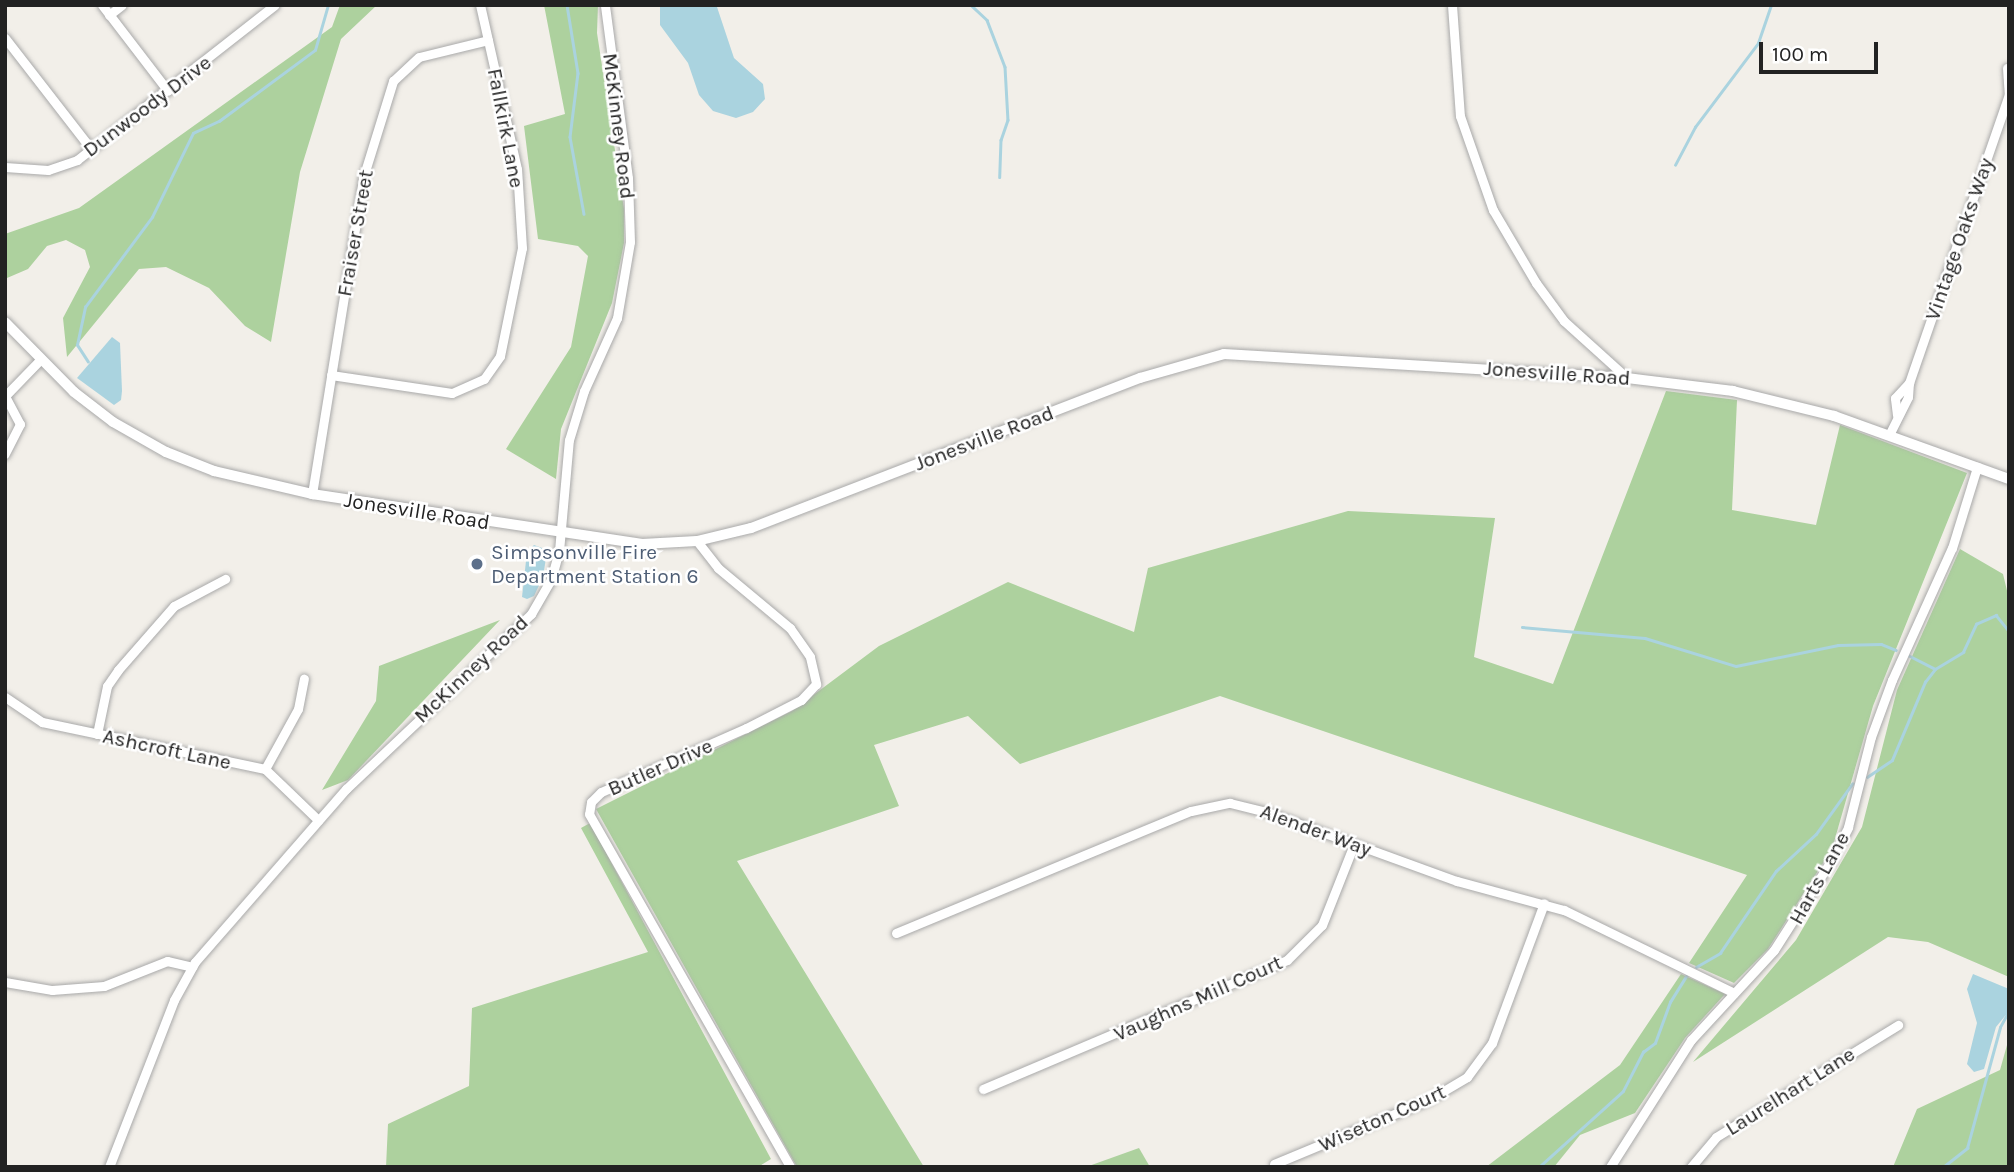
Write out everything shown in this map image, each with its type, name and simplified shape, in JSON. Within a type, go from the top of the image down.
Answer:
[{"type":"street","points":[[102,5],[168,91]]},
{"type":"street","points":[[109,15],[122,5]]},
{"type":"street","name":"Dunwoody Drive","points":[[5,167],[55,169],[91,149],[275,5]]},
{"type":"street","name":"Fallkirk Lane","points":[[331,375],[452,393],[478,384],[497,362],[522,248],[517,169],[480,5]]},
{"type":"street","name":"McKinney Road","points":[[109,1167],[174,1000],[192,967],[317,820],[419,717],[531,614],[551,580],[561,533],[569,440],[584,391],[617,318],[630,242],[628,178],[605,5]]},
{"type":"street","points":[[1452,5],[1460,116],[1493,210],[1531,276],[1564,321],[1627,378]]},
{"type":"street","points":[[5,37],[91,149]]},
{"type":"street","name":"Fraiser Street","points":[[312,494],[363,178],[393,82],[419,57],[488,40]]},
{"type":"street","name":"Vintage Oaks Way","points":[[1889,435],[1908,397],[1909,383],[2009,94],[2007,68]]},
{"type":"street","name":"Jonesville Road","points":[[5,322],[90,406],[166,452],[237,478],[312,494],[642,544],[697,541],[751,527],[1140,377],[1214,355],[1329,358],[1627,378],[1775,399],[1889,435],[2009,479]]},
{"type":"street","points":[[5,454],[20,424],[5,396],[41,359]]},
{"type":"street","name":"Harts Lane","points":[[1610,1167],[1668,1073],[1789,932],[1842,841],[1871,737],[1903,653],[1952,548],[1977,467]]},
{"type":"street","name":"Butler Drive","points":[[697,541],[718,568],[790,628],[810,657],[816,684],[801,700],[746,728],[601,792],[592,802],[589,814],[790,1167]]},
{"type":"street","points":[[97,734],[107,686],[118,670],[174,606],[225,579]]},
{"type":"street","points":[[304,679],[298,709],[265,769],[317,820]]},
{"type":"street","name":"Ashcroft Lane","points":[[5,696],[28,716],[97,734],[265,769]]},
{"type":"street","name":"Alender Way","points":[[896,933],[1212,805],[1249,806],[1457,881],[1544,903],[1580,916],[1734,993]]},
{"type":"street","name":"Vaughns Mill Court","points":[[983,1089],[1287,960],[1322,925],[1354,844]]},
{"type":"street","name":"Wiseton Court","points":[[1274,1164],[1430,1099],[1467,1077],[1492,1043],[1544,903]]},
{"type":"street","points":[[5,982],[52,990],[104,986],[167,961],[192,967]]},
{"type":"street","name":"Laurelhart Lane","points":[[1691,1167],[1716,1137],[1898,1025]]},
{"type":"green space","points":[[340,5],[377,5],[341,39],[300,172],[271,342],[245,326],[209,288],[166,267],[139,269],[67,357],[63,318],[90,267],[85,250],[66,240],[47,246],[28,269],[7,278],[5,234],[79,208],[332,27]]},
{"type":"green space","points":[[544,5],[598,5],[597,33],[624,209],[624,243],[612,303],[561,429],[556,479],[506,449],[571,347],[588,256],[578,246],[538,239],[524,126],[565,114]]},
{"type":"green space","points":[[1666,391],[1737,400],[1732,510],[1816,525],[1840,425],[1967,473],[1873,706],[1832,849],[1768,949],[1734,983],[1689,963],[1747,875],[1220,696],[1020,764],[968,716],[874,745],[899,806],[737,861],[924,1167],[797,1167],[596,809],[792,711],[879,646],[1008,582],[1134,632],[1148,568],[1348,511],[1495,518],[1474,657],[1553,684]]},
{"type":"green space","points":[[1960,549],[2003,574],[2009,599],[2009,977],[1928,942],[1888,937],[1693,1062],[1796,940],[1862,827],[1897,690]]},
{"type":"green space","points":[[500,620],[348,780],[322,790],[376,701],[379,666]]},
{"type":"green space","points":[[590,823],[771,1159],[758,1167],[386,1167],[388,1124],[469,1086],[472,1008],[648,952],[581,828]]},
{"type":"green space","points":[[1681,974],[1725,994],[1685,1038],[1635,1113],[1580,1135],[1554,1167],[1486,1167],[1620,1065]]},
{"type":"green space","points":[[2009,1038],[2009,1167],[1893,1167],[1917,1109],[2000,1070]]},
{"type":"green space","points":[[1139,1148],[1150,1167],[1086,1167]]},
{"type":"water","points":[[660,5],[717,7],[734,58],[763,84],[765,99],[753,112],[736,118],[713,111],[699,95],[688,63],[660,25]]},
{"type":"water","points":[[112,337],[120,343],[122,391],[121,400],[114,405],[77,378]]},
{"type":"water","points":[[534,545],[542,548],[546,558],[543,577],[534,596],[527,599],[522,597],[527,552]]},
{"type":"water","points":[[1973,974],[2009,989],[2009,1011],[1996,1027],[1984,1069],[1974,1072],[1967,1064],[1977,1023],[1967,989]]},
{"type":"waterway","points":[[88,362],[77,345],[85,307],[152,217],[193,133],[219,121],[315,50],[328,5]]},
{"type":"waterway","points":[[567,5],[578,73],[570,137],[584,214]]},
{"type":"waterway","points":[[971,5],[987,20],[1005,67],[1008,120],[1001,140],[1000,177]]},
{"type":"waterway","points":[[1675,165],[1695,127],[1758,43],[1771,5]]},
{"type":"waterway","points":[[1867,777],[1892,760],[1925,682],[1935,669],[1963,652],[1976,624],[1996,615],[2009,631]]},
{"type":"waterway","points":[[1522,627],[1645,638],[1736,666],[1838,645],[1881,644],[1896,650]]},
{"type":"waterway","points":[[1908,655],[1935,669]]},
{"type":"waterway","points":[[1696,967],[1720,953],[1776,871],[1816,834],[1852,784]]},
{"type":"waterway","points":[[1539,1167],[1623,1091],[1643,1052],[1655,1043],[1670,1002],[1686,976]]},
{"type":"waterway","points":[[1943,1167],[1967,1148],[2000,1027],[2009,1011]]},
{"type":"place","name":"Simpsonville Fire Department Station 6","points":[[477,564]]}]
